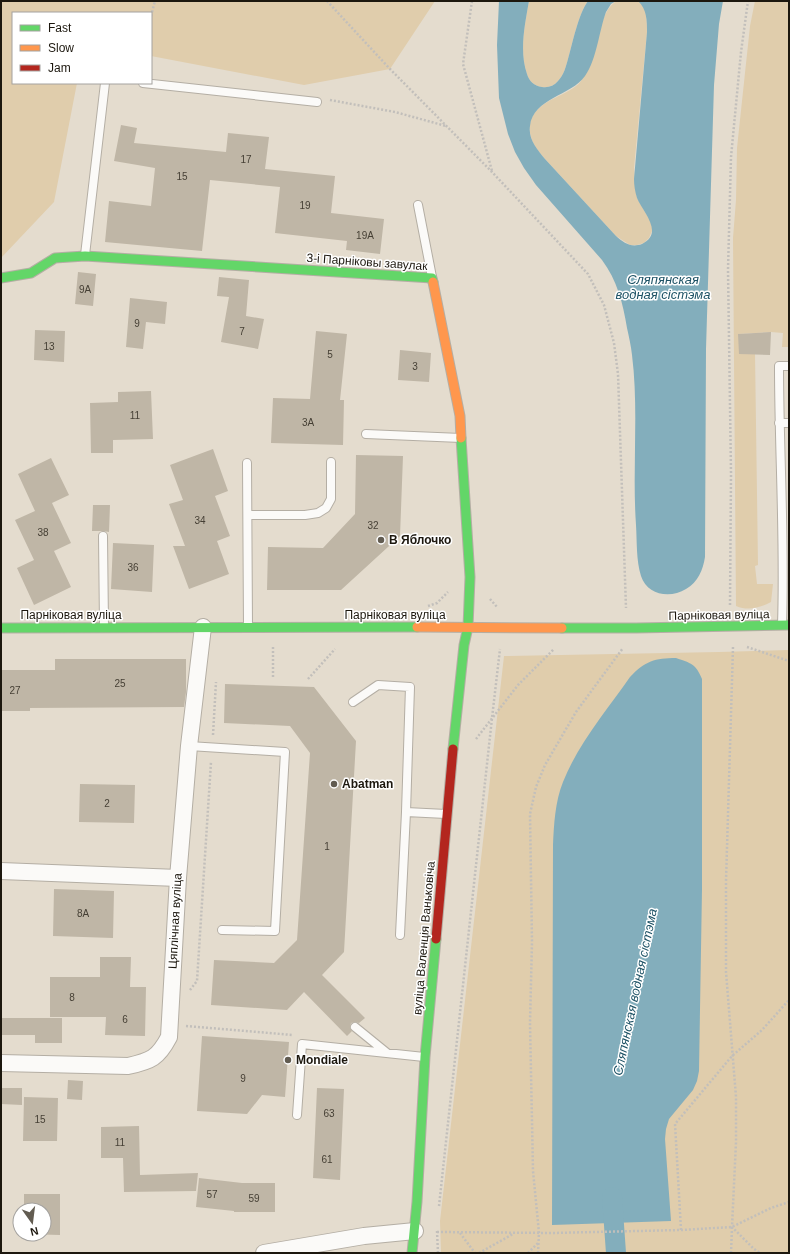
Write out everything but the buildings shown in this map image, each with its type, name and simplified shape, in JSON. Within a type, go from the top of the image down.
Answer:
[{"type":"street","name":"3-і Парніковы завулак","points":[[1,278],[31,273],[55,258],[85,256],[432,278],[460,416],[470,577],[468,627]]},
{"type":"street","name":"Парніковая вуліца","points":[[1,628],[636,628],[786,625]]},
{"type":"street","name":"Цяплічная вуліца","points":[[1,1064],[128,1066],[143,1063],[152,1059],[162,1050],[169,1037],[178,878],[189,746],[203,627]]},
{"type":"street","name":"вуліца Валенція Ваньковіча","points":[[412,1253],[415,1231],[425,1057],[451,770],[463,653],[468,627]]},
{"type":"street","points":[[1,871],[178,878]]},
{"type":"street","points":[[264,1253],[364,1236],[415,1231]]},
{"type":"lane","points":[[85,256],[105,84]]},
{"type":"lane","points":[[152,84],[317,102]]},
{"type":"lane","points":[[418,205],[432,278]]},
{"type":"lane","points":[[786,625],[783,587],[779,366],[789,366]]},
{"type":"lane","points":[[779,423],[789,423]]},
{"type":"lane","points":[[366,434],[462,438]]},
{"type":"lane","points":[[248,515],[305,515],[318,513],[326,508],[331,499],[331,462]]},
{"type":"lane","points":[[247,463],[248,627]]},
{"type":"lane","points":[[103,536],[104,627]]},
{"type":"lane","points":[[353,702],[378,685],[410,687],[400,935]]},
{"type":"lane","points":[[189,746],[285,752],[275,931],[222,930]]},
{"type":"lane","points":[[406,812],[447,814]]},
{"type":"lane","points":[[355,1027],[388,1053]]},
{"type":"lane","points":[[297,1115],[302,1044],[425,1057]]},
{"type":"path","points":[[152,12],[155,1]]},
{"type":"path","points":[[327,1],[390,69],[492,172],[588,274],[604,305],[614,343],[618,374],[626,611]]},
{"type":"path","points":[[472,1],[463,64],[492,172]]},
{"type":"path","points":[[730,609],[731,473],[728,270],[731,157],[742,39],[748,1]]},
{"type":"path","points":[[731,1253],[736,1097],[726,972],[726,881],[733,643]]},
{"type":"path","points":[[273,644],[273,677]]},
{"type":"path","points":[[538,1253],[539,1233],[533,1171],[530,1047],[532,942],[530,814],[536,787],[545,766],[576,712],[626,645]]},
{"type":"path","points":[[740,645],[789,660]]},
{"type":"path","points":[[439,1211],[501,646]]},
{"type":"path","points":[[308,679],[336,647]]},
{"type":"path","points":[[474,741],[518,685],[555,647]]},
{"type":"path","points":[[216,679],[197,982],[170,1019],[281,1034]]},
{"type":"path","points":[[681,1230],[675,1124],[732,1056],[762,1030],[789,1000]]},
{"type":"path","points":[[437,1232],[552,1233],[681,1230],[732,1227],[771,1208],[789,1202]]},
{"type":"path","points":[[437,1225],[438,1253]]},
{"type":"path","points":[[732,1227],[760,1253]]},
{"type":"path","points":[[460,1233],[474,1253]]},
{"type":"path","points":[[479,1253],[513,1233]]},
{"type":"path","points":[[528,1253],[539,1243]]},
{"type":"shaded area","points":[[1,1],[435,1],[390,69],[304,85],[152,56],[152,12],[12,12],[12,84],[77,84],[54,202],[1,258]]},
{"type":"shaded area","points":[[529,1],[588,1],[579,21],[563,73],[556,83],[549,87],[537,86],[532,83],[528,77],[525,65],[523,47]]},
{"type":"shaded area","points":[[616,1],[639,1],[644,6],[647,20],[634,168],[637,198],[652,224],[652,231],[649,238],[644,243],[637,245],[630,245],[616,236],[541,155],[532,141],[530,131],[531,120],[541,107],[547,102],[570,90],[581,81],[593,57],[604,18],[611,6]]},
{"type":"shaded area","points":[[755,1],[789,1],[789,347],[782,347],[783,333],[771,332],[738,334],[755,353],[758,565],[755,566],[757,584],[773,584],[771,602],[763,606],[749,609],[736,606],[733,238],[736,200],[737,148],[750,26]]},
{"type":"shaded area","points":[[789,650],[789,1253],[441,1253],[440,1221],[504,656]]},
{"type":"water","name":"Сляпянская водная сістэма","points":[[499,1],[529,1],[523,56],[528,77],[537,86],[544,87],[555,84],[560,79],[566,65],[584,7],[588,1],[616,1],[611,4],[606,12],[595,53],[585,76],[579,83],[545,103],[538,109],[530,126],[530,135],[534,144],[545,159],[616,236],[625,243],[638,245],[649,239],[652,234],[652,228],[637,198],[634,184],[647,32],[647,19],[645,11],[638,1],[723,1],[719,24],[714,85],[706,349],[705,557],[697,579],[694,583],[680,592],[666,594],[654,591],[644,582],[639,570],[637,557],[635,504],[634,376],[631,348],[624,310],[619,292],[612,276],[602,260],[536,185],[515,152],[508,134],[499,98],[497,45]]},
{"type":"water","points":[[676,658],[686,661],[695,667],[702,679],[702,889],[699,1071],[693,1090],[669,1119],[666,1129],[665,1139],[671,1221],[552,1225],[553,845],[554,821],[558,797],[569,768],[577,754],[630,677],[646,664],[656,660]]},
{"type":"waterway","name":"Сляпянская водная сістэма","points":[[612,1197],[616,1253]]},
{"type":"traffic: fast","points":[[1,278],[31,273],[55,258],[85,256],[432,278],[433,282]]},
{"type":"traffic: fast","points":[[453,749],[464,645],[468,627],[470,577],[461,438]]},
{"type":"traffic: fast","points":[[562,628],[789,625]]},
{"type":"traffic: fast","points":[[1,628],[417,627]]},
{"type":"traffic: fast","points":[[412,1253],[417,1202],[425,1057],[436,939]]},
{"type":"traffic: slow","points":[[433,282],[460,416],[461,438]]},
{"type":"traffic: slow","points":[[417,627],[562,628]]},
{"type":"traffic: jam","points":[[436,939],[453,749]]},
{"type":"place","name":"В Яблочко","points":[[381,540]]},
{"type":"place","name":"Abatman","points":[[334,784]]},
{"type":"place","name":"Mondiale","points":[[288,1060]]}]
